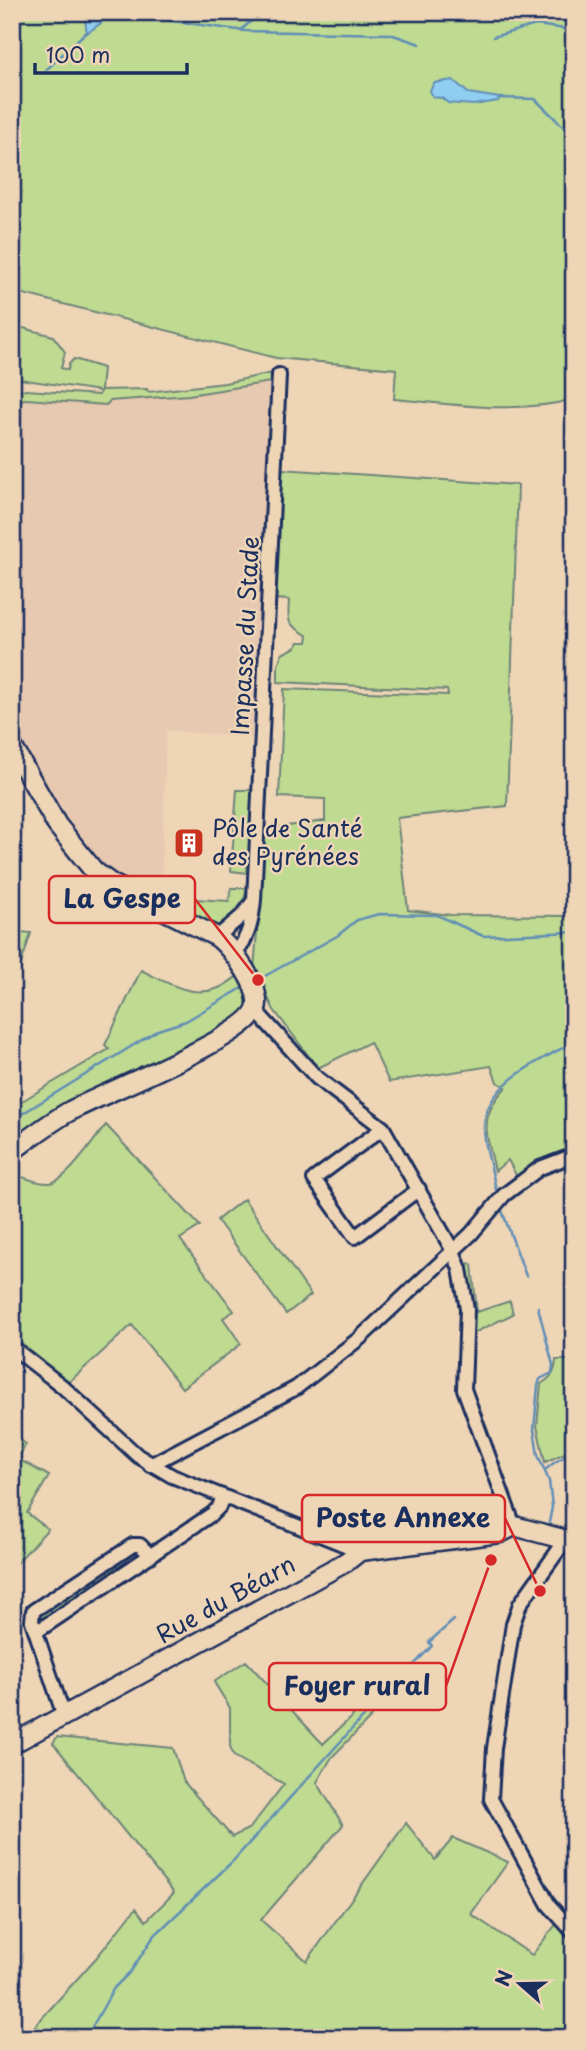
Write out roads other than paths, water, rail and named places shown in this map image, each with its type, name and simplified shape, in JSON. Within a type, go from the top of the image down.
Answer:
[{"type":"main road","points":[[12,746],[57,825],[94,871],[112,884],[217,937],[235,954],[246,972],[255,1002],[244,1024],[221,1040],[70,1111],[12,1151]]},
{"type":"main road","points":[[514,1527],[569,1542]]},
{"type":"main road","name":"Rue du Béarn","points":[[12,1744],[346,1562],[360,1551],[500,1533],[514,1527]]},
{"type":"street","name":"Impasse du Stade","points":[[235,954],[249,931],[254,900],[279,374]]},
{"type":"street","points":[[217,937],[243,915],[254,900]]},
{"type":"street","points":[[255,1002],[317,1077],[383,1128],[453,1251],[460,1269],[467,1309],[464,1389],[514,1527]]},
{"type":"street","points":[[383,1128],[314,1179],[355,1237],[419,1189]]},
{"type":"street","points":[[150,1465],[296,1388],[360,1338],[453,1251],[504,1195],[540,1168],[574,1155]]},
{"type":"street","points":[[12,1347],[62,1386],[150,1465],[360,1551]]},
{"type":"street","points":[[36,1632],[212,1514],[219,1507],[223,1496]]},
{"type":"street","points":[[569,1542],[520,1604],[513,1624],[494,1748],[491,1799],[549,1905],[574,1933]]},
{"type":"street","points":[[64,1716],[31,1616],[33,1611],[133,1545],[140,1545],[151,1556]]},
{"type":"water","points":[[90,12],[106,14],[101,23],[87,33],[85,20]]},
{"type":"water","points":[[453,80],[468,93],[500,98],[498,101],[473,105],[448,103],[442,98],[433,97],[430,91],[434,83]]},
{"type":"waterway","points":[[240,31],[251,21],[253,12]]},
{"type":"waterway","points":[[102,18],[115,16],[158,19],[245,31],[390,34],[420,44]]},
{"type":"waterway","points":[[493,37],[536,25],[574,30]]},
{"type":"waterway","points":[[46,70],[87,31]]},
{"type":"waterway","points":[[500,98],[535,99],[574,137]]},
{"type":"waterway","points":[[256,981],[337,936],[357,920],[379,914],[437,915],[483,936],[574,932]]},
{"type":"waterway","points":[[12,1120],[158,1030],[186,1021],[244,987]]},
{"type":"waterway","points":[[497,1196],[484,1135],[487,1111],[494,1098],[517,1075],[574,1042]]},
{"type":"waterway","points":[[501,1208],[526,1276]]},
{"type":"waterway","points":[[538,1307],[553,1365],[552,1373],[540,1379],[534,1429],[538,1455],[549,1481],[552,1507],[548,1528]]},
{"type":"waterway","points":[[545,1470],[574,1451]]},
{"type":"waterway","points":[[86,2038],[114,1988],[131,1971],[154,1936],[233,1861],[351,1730],[432,1646],[429,1642],[454,1620]]},
{"type":"place","name":"Pôle de Santé des Pyrénées","points":[[189,843]]},
{"type":"place","name":"La Gespe","points":[[258,980]]},
{"type":"place","name":"Foyer rural","points":[[491,1560]]},
{"type":"place","name":"Poste Annexe","points":[[540,1591]]}]
